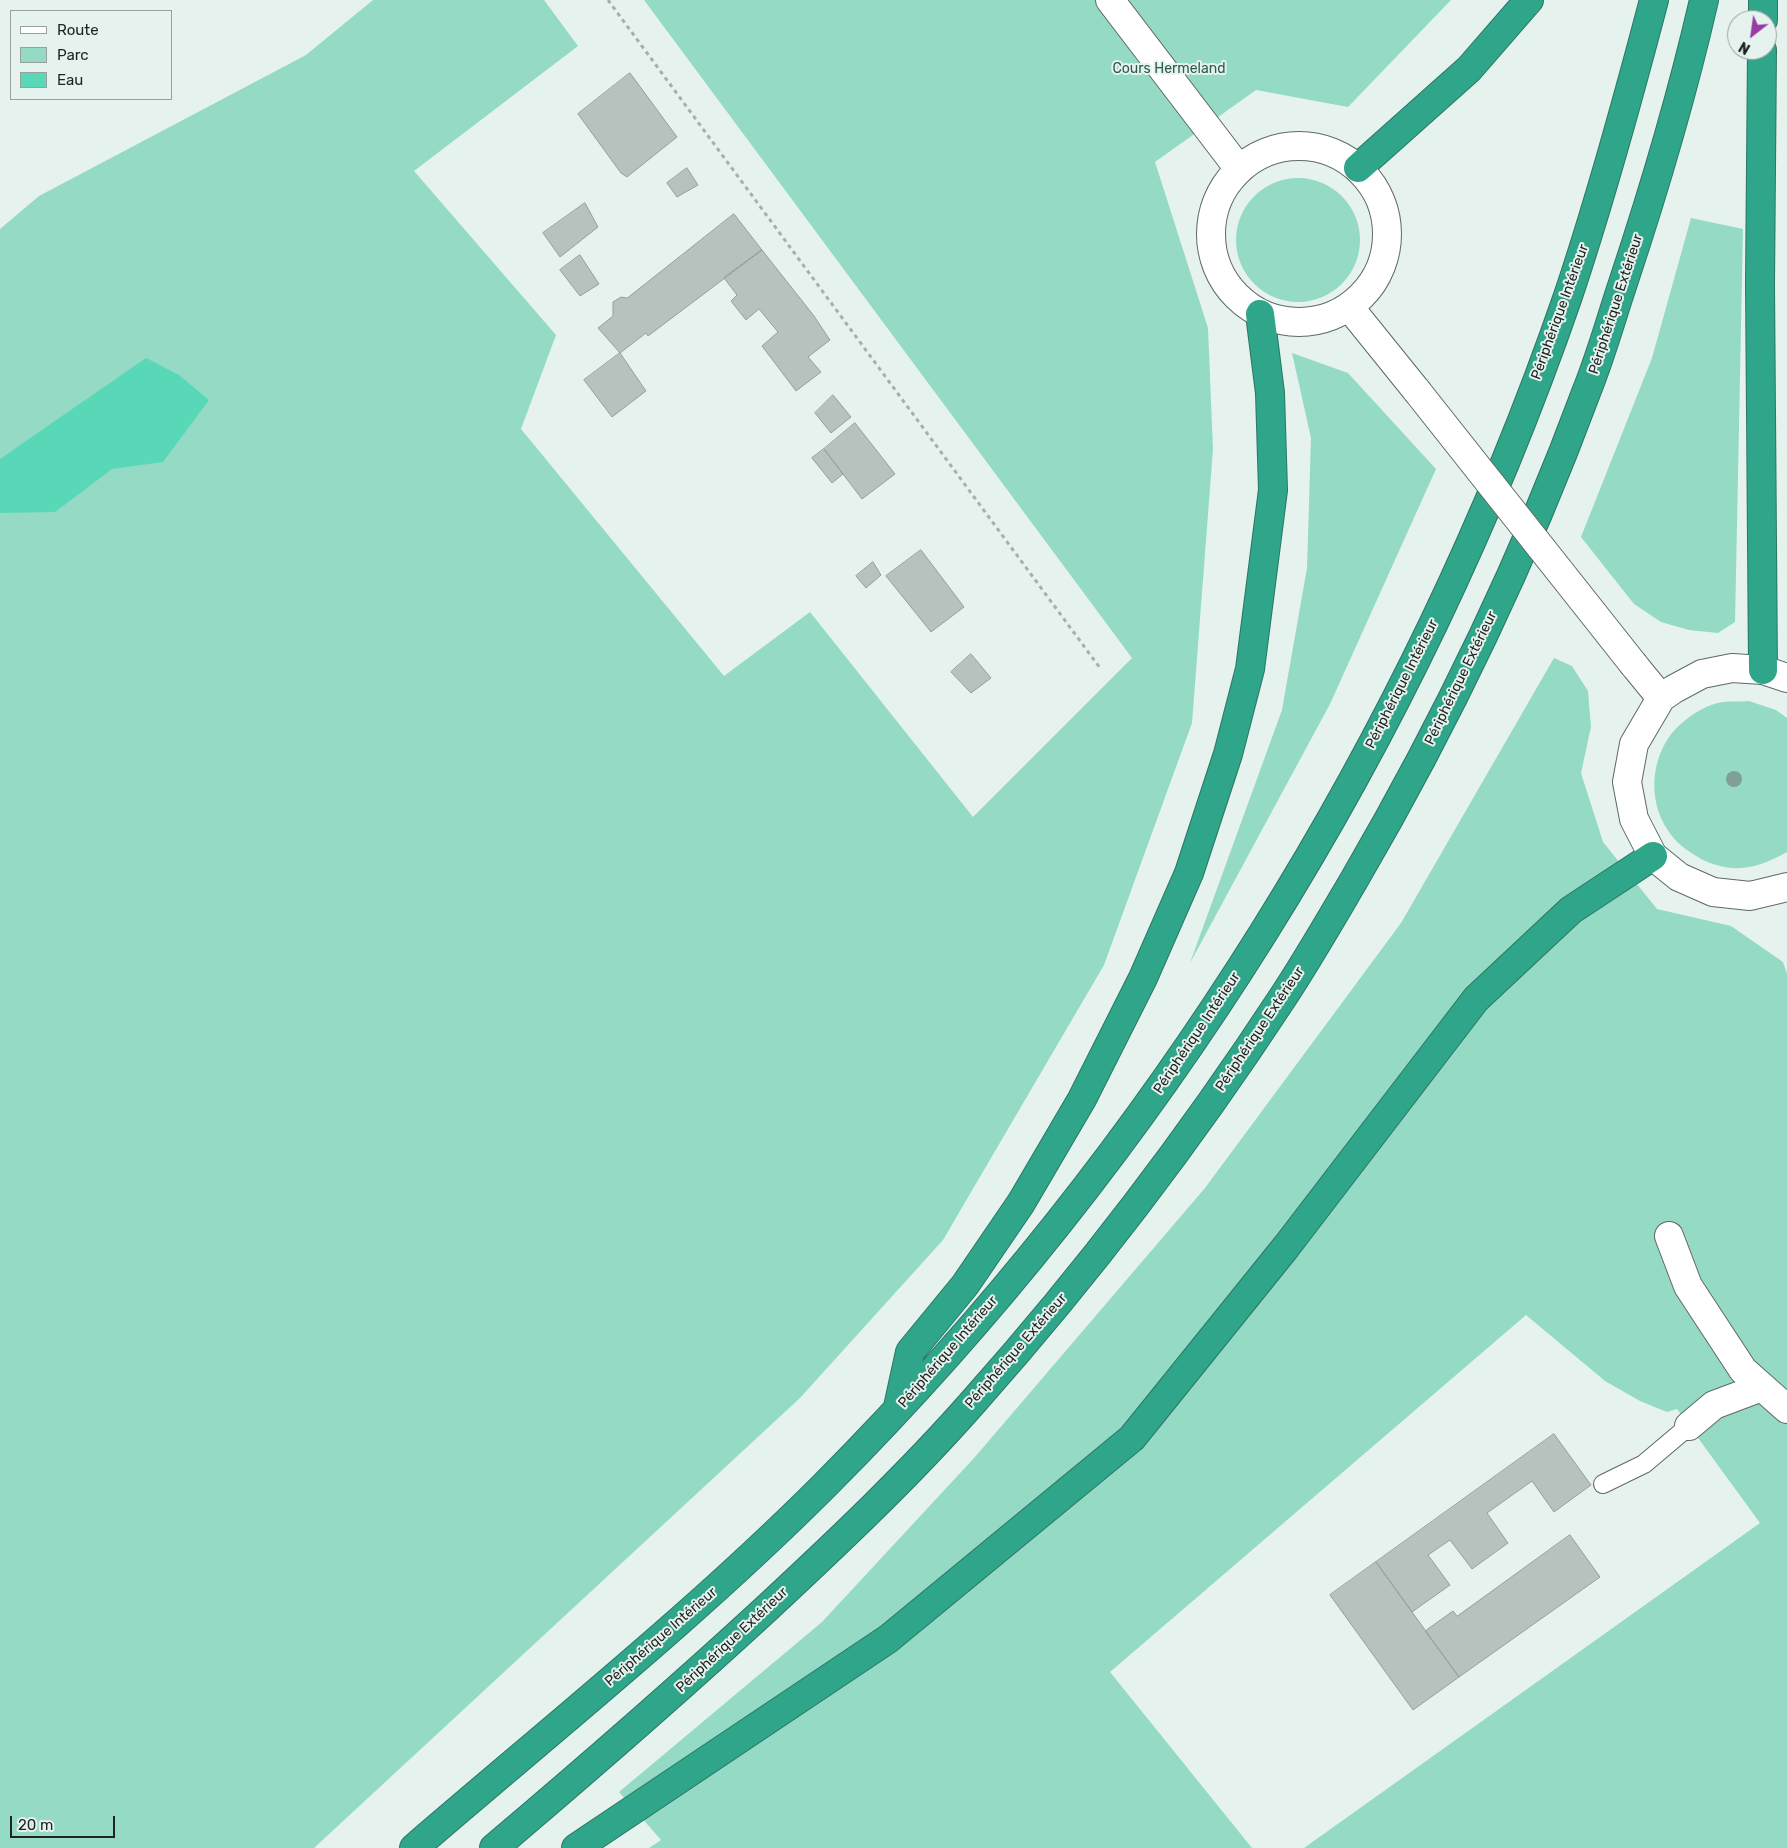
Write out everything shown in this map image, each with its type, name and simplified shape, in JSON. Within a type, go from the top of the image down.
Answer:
[{"type":"highway","points":[[1358,168],[1469,69],[1529,0]]},
{"type":"highway","name":"Périphérique Intérieur","points":[[414,1848],[534,1748],[719,1587],[828,1482],[898,1409],[1034,1254],[1108,1160],[1188,1048],[1260,939],[1319,841],[1374,742],[1432,624],[1512,444],[1567,299],[1600,197],[1654,0]]},
{"type":"highway","name":"Périphérique Extérieur","points":[[494,1848],[683,1685],[811,1567],[955,1422],[1064,1297],[1146,1192],[1197,1123],[1286,993],[1380,834],[1415,770],[1479,646],[1551,482],[1589,386],[1654,191],[1704,0]]},
{"type":"highway","points":[[1762,60],[1760,284],[1775,674]]},
{"type":"highway","points":[[898,1409],[910,1352],[965,1285],[1021,1203],[1082,1098],[1151,960],[1189,873],[1228,754],[1250,669],[1273,490],[1270,393],[1260,314]]},
{"type":"highway","points":[[576,1848],[888,1639],[1132,1438],[1286,1247],[1476,999],[1571,910],[1653,856]]},
{"type":"street","points":[[1110,0],[1239,169]]},
{"type":"street","points":[[1285,146],[1311,146],[1336,154],[1358,168],[1375,188],[1386,213],[1388,240],[1383,266],[1370,290],[1350,308],[1329,318],[1306,323],[1282,322],[1260,314],[1240,300],[1224,281],[1214,259],[1210,235],[1214,210],[1224,188],[1239,169],[1260,154],[1285,146]]},
{"type":"street","points":[[1350,308],[1661,698]]},
{"type":"street","points":[[1775,674],[1732,668],[1702,674],[1661,698],[1634,744],[1627,782],[1634,819],[1653,856],[1679,877],[1713,892],[1750,896],[1787,888]]},
{"type":"street","points":[[1669,1236],[1688,1286],[1743,1370],[1787,1409]]},
{"type":"street","points":[[1689,1426],[1714,1405],[1762,1387]]},
{"type":"lane","points":[[1603,1484],[1644,1464],[1689,1426]]},
{"type":"path","points":[[608,0],[1100,668]]},
{"type":"green space","name":"Cours Hermeland","points":[[373,0],[544,0],[578,46],[414,171],[556,335],[521,429],[724,676],[810,612],[973,817],[1132,658],[644,0],[1451,0],[1348,107],[1256,90],[1155,162],[1208,328],[1213,449],[1192,723],[1104,965],[943,1240],[800,1398],[314,1848],[0,1848],[0,229],[39,196],[306,55]]},
{"type":"green space","points":[[1298,178],[1322,182],[1342,196],[1356,216],[1360,240],[1356,264],[1342,284],[1322,298],[1298,302],[1274,298],[1254,284],[1240,264],[1236,240],[1240,216],[1254,196],[1274,182]]},
{"type":"green space","points":[[1691,218],[1743,229],[1735,622],[1718,633],[1689,630],[1661,622],[1634,604],[1581,537],[1652,358]]},
{"type":"green space","points":[[1292,353],[1348,373],[1436,469],[1330,704],[1190,963],[1282,710],[1307,568],[1311,438]]},
{"type":"green space","points":[[1554,658],[1572,666],[1588,691],[1591,727],[1581,773],[1603,842],[1657,909],[1731,926],[1783,962],[1787,974],[1787,1848],[1304,1848],[1760,1523],[1677,1409],[1667,1412],[1640,1401],[1605,1381],[1526,1315],[1110,1672],[1252,1848],[649,1848],[661,1840],[619,1792],[822,1622],[975,1457],[1205,1188],[1401,923]]},
{"type":"green space","points":[[1749,701],[1776,710],[1787,718],[1787,852],[1759,865],[1731,868],[1701,859],[1692,854],[1672,836],[1661,819],[1657,805],[1654,790],[1655,774],[1664,746],[1672,733],[1683,722],[1702,709],[1717,703]]},
{"type":"water","points":[[146,358],[179,375],[209,400],[163,462],[112,469],[55,512],[0,513],[0,459]]},
{"type":"building","points":[[630,73],[677,137],[627,177],[621,173],[578,114]]},
{"type":"building","points":[[687,168],[698,185],[677,197],[667,183]]},
{"type":"building","points":[[585,203],[598,227],[560,257],[543,233]]},
{"type":"building","points":[[734,214],[762,250],[648,336],[646,333],[620,353],[598,328],[613,316],[613,302],[621,297],[627,298]]},
{"type":"building","points":[[762,250],[814,316],[830,340],[808,357],[821,372],[796,391],[762,346],[778,332],[759,309],[746,320],[731,301],[737,295],[724,278]]},
{"type":"building","points":[[580,255],[599,284],[580,296],[560,270]]},
{"type":"building","points":[[620,353],[646,391],[612,417],[584,380]]},
{"type":"building","points":[[833,395],[851,417],[831,433],[815,413]]},
{"type":"building","points":[[855,423],[895,474],[862,499],[824,449]]},
{"type":"building","points":[[824,449],[843,474],[832,483],[812,458]]},
{"type":"building","points":[[921,550],[964,607],[931,632],[886,576]]},
{"type":"building","points":[[873,562],[881,575],[866,588],[856,576]]},
{"type":"building","points":[[971,654],[991,678],[971,693],[951,672]]},
{"type":"building","points":[[1554,1434],[1591,1485],[1554,1512],[1532,1481],[1487,1513],[1508,1543],[1472,1569],[1450,1540],[1428,1555],[1450,1585],[1412,1612],[1376,1562]]},
{"type":"building","points":[[1570,1535],[1600,1577],[1459,1677],[1425,1631],[1453,1611],[1457,1616]]},
{"type":"building","points":[[1376,1562],[1459,1677],[1413,1710],[1330,1595]]}]
